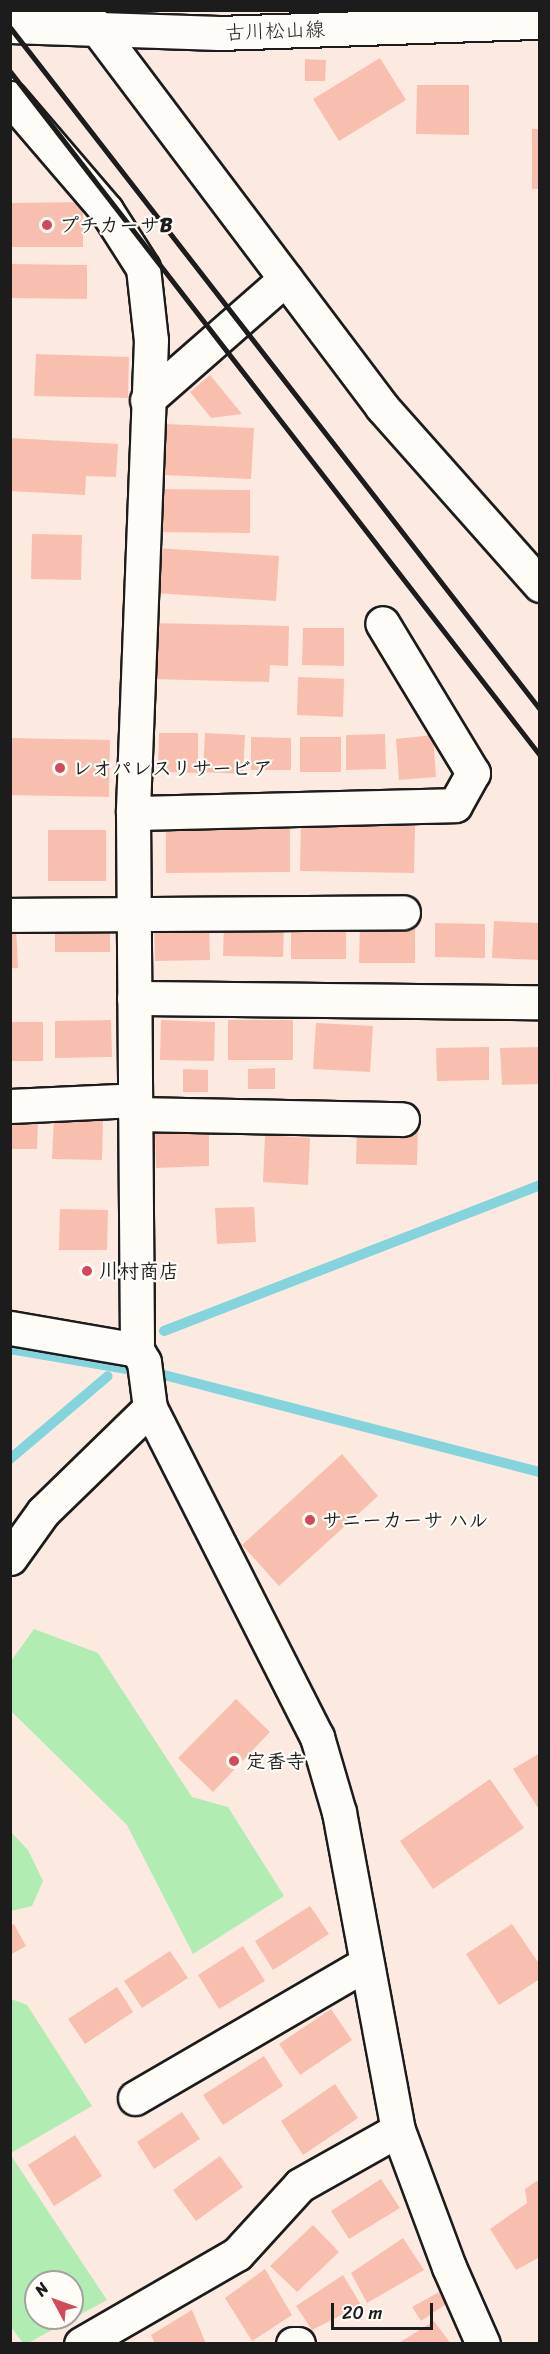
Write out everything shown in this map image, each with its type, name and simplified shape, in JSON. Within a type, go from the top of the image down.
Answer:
[{"type":"street","name":"古川松山線","points":[[10,26],[91,21],[219,33],[540,22]]},
{"type":"street","points":[[91,21],[382,407],[540,585]]},
{"type":"street","points":[[10,98],[106,210],[143,268],[151,340],[133,813],[135,1107],[144,1376],[317,1737],[339,1812],[365,1964],[398,2130],[449,2267],[483,2343]]},
{"type":"street","points":[[147,400],[285,279]]},
{"type":"street","points":[[133,813],[454,805],[473,773],[382,624]]},
{"type":"street","points":[[10,915],[403,912]]},
{"type":"street","points":[[134,998],[540,1002]]},
{"type":"street","points":[[10,1106],[135,1107],[402,1119]]},
{"type":"street","points":[[10,1328],[144,1376]]},
{"type":"street","points":[[10,1558],[144,1376]]},
{"type":"street","points":[[135,2098],[365,1964]]},
{"type":"street","points":[[81,2343],[237,2253],[300,2185],[398,2130]]},
{"type":"street","points":[[293,2343],[298,2343]]},
{"type":"green space","points":[[34,1629],[98,1653],[192,1797],[228,1807],[284,1896],[193,1954],[127,1825],[11,1711],[11,1661]]},
{"type":"green space","points":[[11,1832],[28,1850],[43,1881],[32,1906],[11,1911]]},
{"type":"green space","points":[[11,1999],[27,2005],[92,2106],[11,2153]]},
{"type":"green space","points":[[10,2154],[107,2300],[84,2313],[84,2270],[24,2270],[24,2330],[52,2330],[28,2343],[23,2343],[11,2327]]},
{"type":"building","points":[[380,58],[406,100],[339,141],[313,99]]},
{"type":"building","points":[[305,59],[326,60],[325,81],[305,81]]},
{"type":"building","points":[[417,85],[469,85],[469,135],[416,134]]},
{"type":"building","points":[[532,129],[540,129],[540,189],[532,189]]},
{"type":"building","name":"プチカーサB","points":[[83,202],[83,247],[10,247],[10,203]]},
{"type":"building","points":[[10,264],[87,265],[87,299],[10,298]]},
{"type":"building","points":[[36,354],[129,357],[128,398],[34,396]]},
{"type":"building","points":[[210,375],[242,414],[211,418],[190,392]]},
{"type":"building","points":[[166,424],[254,428],[251,479],[164,475]]},
{"type":"building","points":[[10,438],[118,444],[116,477],[86,476],[85,495],[10,491]]},
{"type":"building","points":[[154,489],[250,490],[250,533],[153,532]]},
{"type":"building","points":[[32,534],[82,535],[81,580],[31,579]]},
{"type":"building","points":[[157,548],[279,556],[276,601],[154,593]]},
{"type":"building","points":[[152,623],[289,626],[288,666],[270,665],[269,682],[151,679]]},
{"type":"building","points":[[303,628],[344,628],[344,666],[302,665]]},
{"type":"building","points":[[298,677],[344,679],[343,717],[297,715]]},
{"type":"building","points":[[159,733],[198,733],[198,773],[158,772]]},
{"type":"building","points":[[205,733],[245,735],[243,774],[203,772]]},
{"type":"building","points":[[385,734],[386,769],[346,770],[346,735]]},
{"type":"building","points":[[433,735],[436,777],[399,780],[396,739]]},
{"type":"building","points":[[251,737],[291,738],[291,770],[251,770]]},
{"type":"building","points":[[300,737],[341,737],[341,772],[300,772]]},
{"type":"building","name":"レオパレスリサービア","points":[[10,738],[110,740],[109,797],[10,795]]},
{"type":"building","points":[[301,824],[415,826],[414,873],[300,871]]},
{"type":"building","points":[[290,826],[290,872],[166,873],[166,827]]},
{"type":"building","points":[[48,830],[106,830],[106,881],[48,881]]},
{"type":"building","points":[[494,921],[540,923],[540,960],[492,958]]},
{"type":"building","points":[[291,922],[346,922],[346,959],[291,959]]},
{"type":"building","points":[[360,922],[415,923],[415,963],[359,963]]},
{"type":"building","points":[[209,923],[210,960],[155,961],[154,924]]},
{"type":"building","points":[[224,923],[284,925],[283,957],[223,956]]},
{"type":"building","points":[[435,923],[485,924],[485,958],[435,957]]},
{"type":"building","points":[[55,924],[110,924],[110,952],[55,952]]},
{"type":"building","points":[[10,926],[16,926],[18,968],[10,968]]},
{"type":"building","points":[[111,1020],[112,1057],[55,1058],[55,1021]]},
{"type":"building","points":[[161,1020],[215,1022],[214,1061],[160,1060]]},
{"type":"building","points":[[228,1020],[293,1020],[293,1060],[228,1060]]},
{"type":"building","points":[[10,1022],[43,1022],[43,1061],[10,1061]]},
{"type":"building","points":[[316,1023],[373,1026],[370,1072],[313,1069]]},
{"type":"building","points":[[489,1047],[489,1080],[437,1081],[436,1048]]},
{"type":"building","points":[[540,1047],[540,1084],[502,1085],[500,1048]]},
{"type":"building","points":[[275,1068],[275,1089],[248,1089],[248,1069]]},
{"type":"building","points":[[183,1069],[208,1070],[208,1092],[183,1092]]},
{"type":"building","points":[[10,1117],[38,1117],[37,1149],[10,1149]]},
{"type":"building","points":[[54,1117],[103,1118],[102,1160],[52,1159]]},
{"type":"building","points":[[357,1128],[418,1129],[417,1165],[356,1164]]},
{"type":"building","points":[[209,1132],[209,1166],[156,1168],[155,1133]]},
{"type":"building","points":[[265,1135],[310,1138],[308,1185],[263,1182]]},
{"type":"building","points":[[254,1207],[256,1242],[217,1244],[215,1208]]},
{"type":"building","points":[[60,1209],[108,1210],[107,1250],[59,1250]]},
{"type":"building","name":"サニーカーサ ハル","points":[[342,1454],[378,1496],[279,1586],[242,1545]]},
{"type":"building","points":[[236,1699],[270,1732],[213,1792],[178,1758]]},
{"type":"building","points":[[540,1753],[540,1811],[513,1769]]},
{"type":"building","points":[[490,1779],[524,1828],[433,1889],[400,1841]]},
{"type":"building","points":[[310,1906],[329,1934],[273,1970],[255,1941]]},
{"type":"building","points":[[14,1924],[26,1946],[10,1955],[10,1926]]},
{"type":"building","points":[[512,1924],[540,1965],[540,1979],[499,2005],[466,1954]]},
{"type":"building","points":[[243,1946],[265,1981],[219,2009],[198,1975]]},
{"type":"building","points":[[170,1951],[188,1978],[142,2008],[124,1981]]},
{"type":"building","points":[[117,1987],[133,2012],[85,2044],[68,2019]]},
{"type":"building","points":[[331,2009],[352,2040],[300,2075],[279,2044]]},
{"type":"building","points":[[264,2056],[283,2086],[223,2125],[203,2095]]},
{"type":"building","points":[[335,2084],[358,2118],[303,2155],[281,2121]]},
{"type":"building","points":[[182,2112],[200,2139],[154,2169],[137,2142]]},
{"type":"building","points":[[75,2135],[102,2176],[54,2206],[28,2165]]},
{"type":"building","points":[[220,2156],[243,2187],[196,2221],[173,2190]]},
{"type":"building","points":[[381,2179],[400,2208],[349,2239],[331,2211]]},
{"type":"building","points":[[540,2179],[540,2257],[516,2270],[490,2229],[527,2203],[525,2189]]},
{"type":"building","points":[[313,2225],[339,2252],[297,2292],[270,2266]]},
{"type":"building","points":[[403,2238],[424,2270],[367,2303],[351,2273]]},
{"type":"building","points":[[265,2269],[292,2315],[252,2341],[225,2298]]},
{"type":"building","points":[[343,2275],[361,2305],[312,2330],[296,2306]]},
{"type":"building","points":[[439,2292],[446,2304],[421,2321],[412,2307]]},
{"type":"building","points":[[192,2310],[206,2344],[155,2344],[151,2335]]},
{"type":"building","points":[[434,2321],[451,2344],[397,2344]]},
{"type":"waterway","points":[[164,1331],[540,1185]]},
{"type":"waterway","points":[[10,1349],[168,1376],[540,1472]]},
{"type":"waterway","points":[[10,1459],[108,1376]]},
{"type":"railway","points":[[10,27],[540,709]]},
{"type":"railway","points":[[10,71],[540,755]]},
{"type":"place","name":"プチカーサB","points":[[47,225]]},
{"type":"place","name":"レオパレスリサービア","points":[[60,768]]},
{"type":"place","name":"川村商店","points":[[87,1271]]},
{"type":"place","name":"サニーカーサ ハル","points":[[310,1520]]},
{"type":"place","name":"定香寺","points":[[234,1761]]}]
